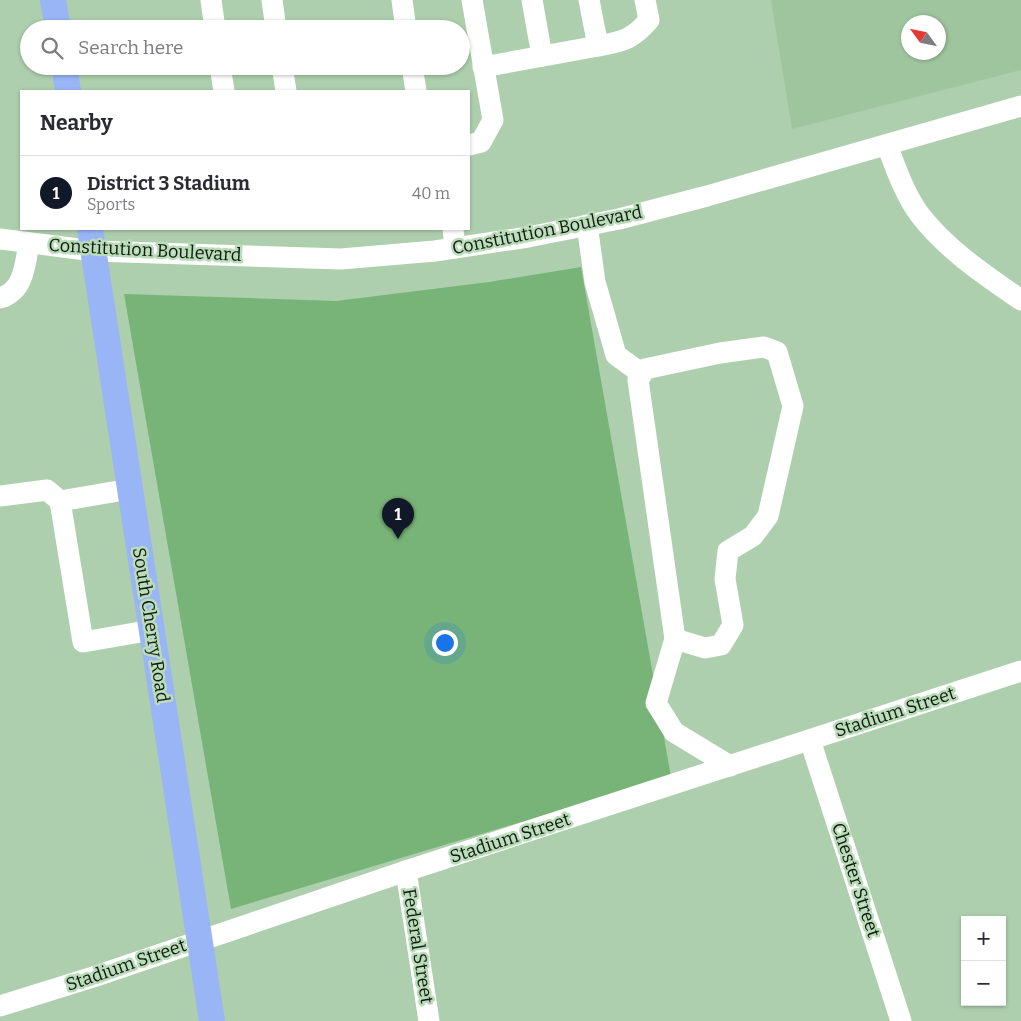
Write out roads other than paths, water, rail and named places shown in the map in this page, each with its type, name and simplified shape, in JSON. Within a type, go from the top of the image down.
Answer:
[{"type":"main road","points":[[53,0],[56,20]]},
{"type":"main road","points":[[65,75],[68,90]]},
{"type":"main road","name":"South Cherry Road","points":[[92,240],[212,1021]]},
{"type":"street","points":[[211,0],[214,20]]},
{"type":"street","points":[[272,0],[275,20]]},
{"type":"street","points":[[402,0],[405,20]]},
{"type":"street","points":[[470,145],[481,142],[493,120],[472,0]]},
{"type":"street","points":[[532,0],[542,56]]},
{"type":"street","points":[[589,0],[598,46]]},
{"type":"street","points":[[484,67],[627,40],[649,20],[645,0]]},
{"type":"street","points":[[221,75],[224,90]]},
{"type":"street","points":[[283,75],[286,90]]},
{"type":"street","points":[[413,75],[416,90]]},
{"type":"street","name":"Constitution Boulevard","points":[[0,239],[29,243],[92,240],[342,259],[454,238],[528,237],[707,196],[1021,106]]},
{"type":"street","points":[[887,145],[900,178],[920,215],[959,255],[1021,300]]},
{"type":"street","points":[[587,225],[595,282],[616,354],[642,374]]},
{"type":"street","points":[[0,298],[8,295],[16,288],[22,277],[29,243]]},
{"type":"street","points":[[675,639],[705,648],[721,645],[733,625],[725,578],[728,551],[753,536],[768,516],[793,406],[777,352],[764,347],[720,353],[645,369],[638,380],[675,639],[656,703],[674,732],[730,766]]},
{"type":"street","points":[[60,500],[130,489]]},
{"type":"street","points":[[0,496],[47,490],[60,500],[83,642],[152,630]]},
{"type":"street","name":"Stadium Street","points":[[0,1006],[93,977],[406,871],[1021,671]]},
{"type":"street","name":"Chester Street","points":[[810,740],[901,1021]]},
{"type":"street","name":"Federal Street","points":[[406,871],[429,1021]]},
{"type":"place","name":"District 3 Stadium","points":[[398,539]]}]
